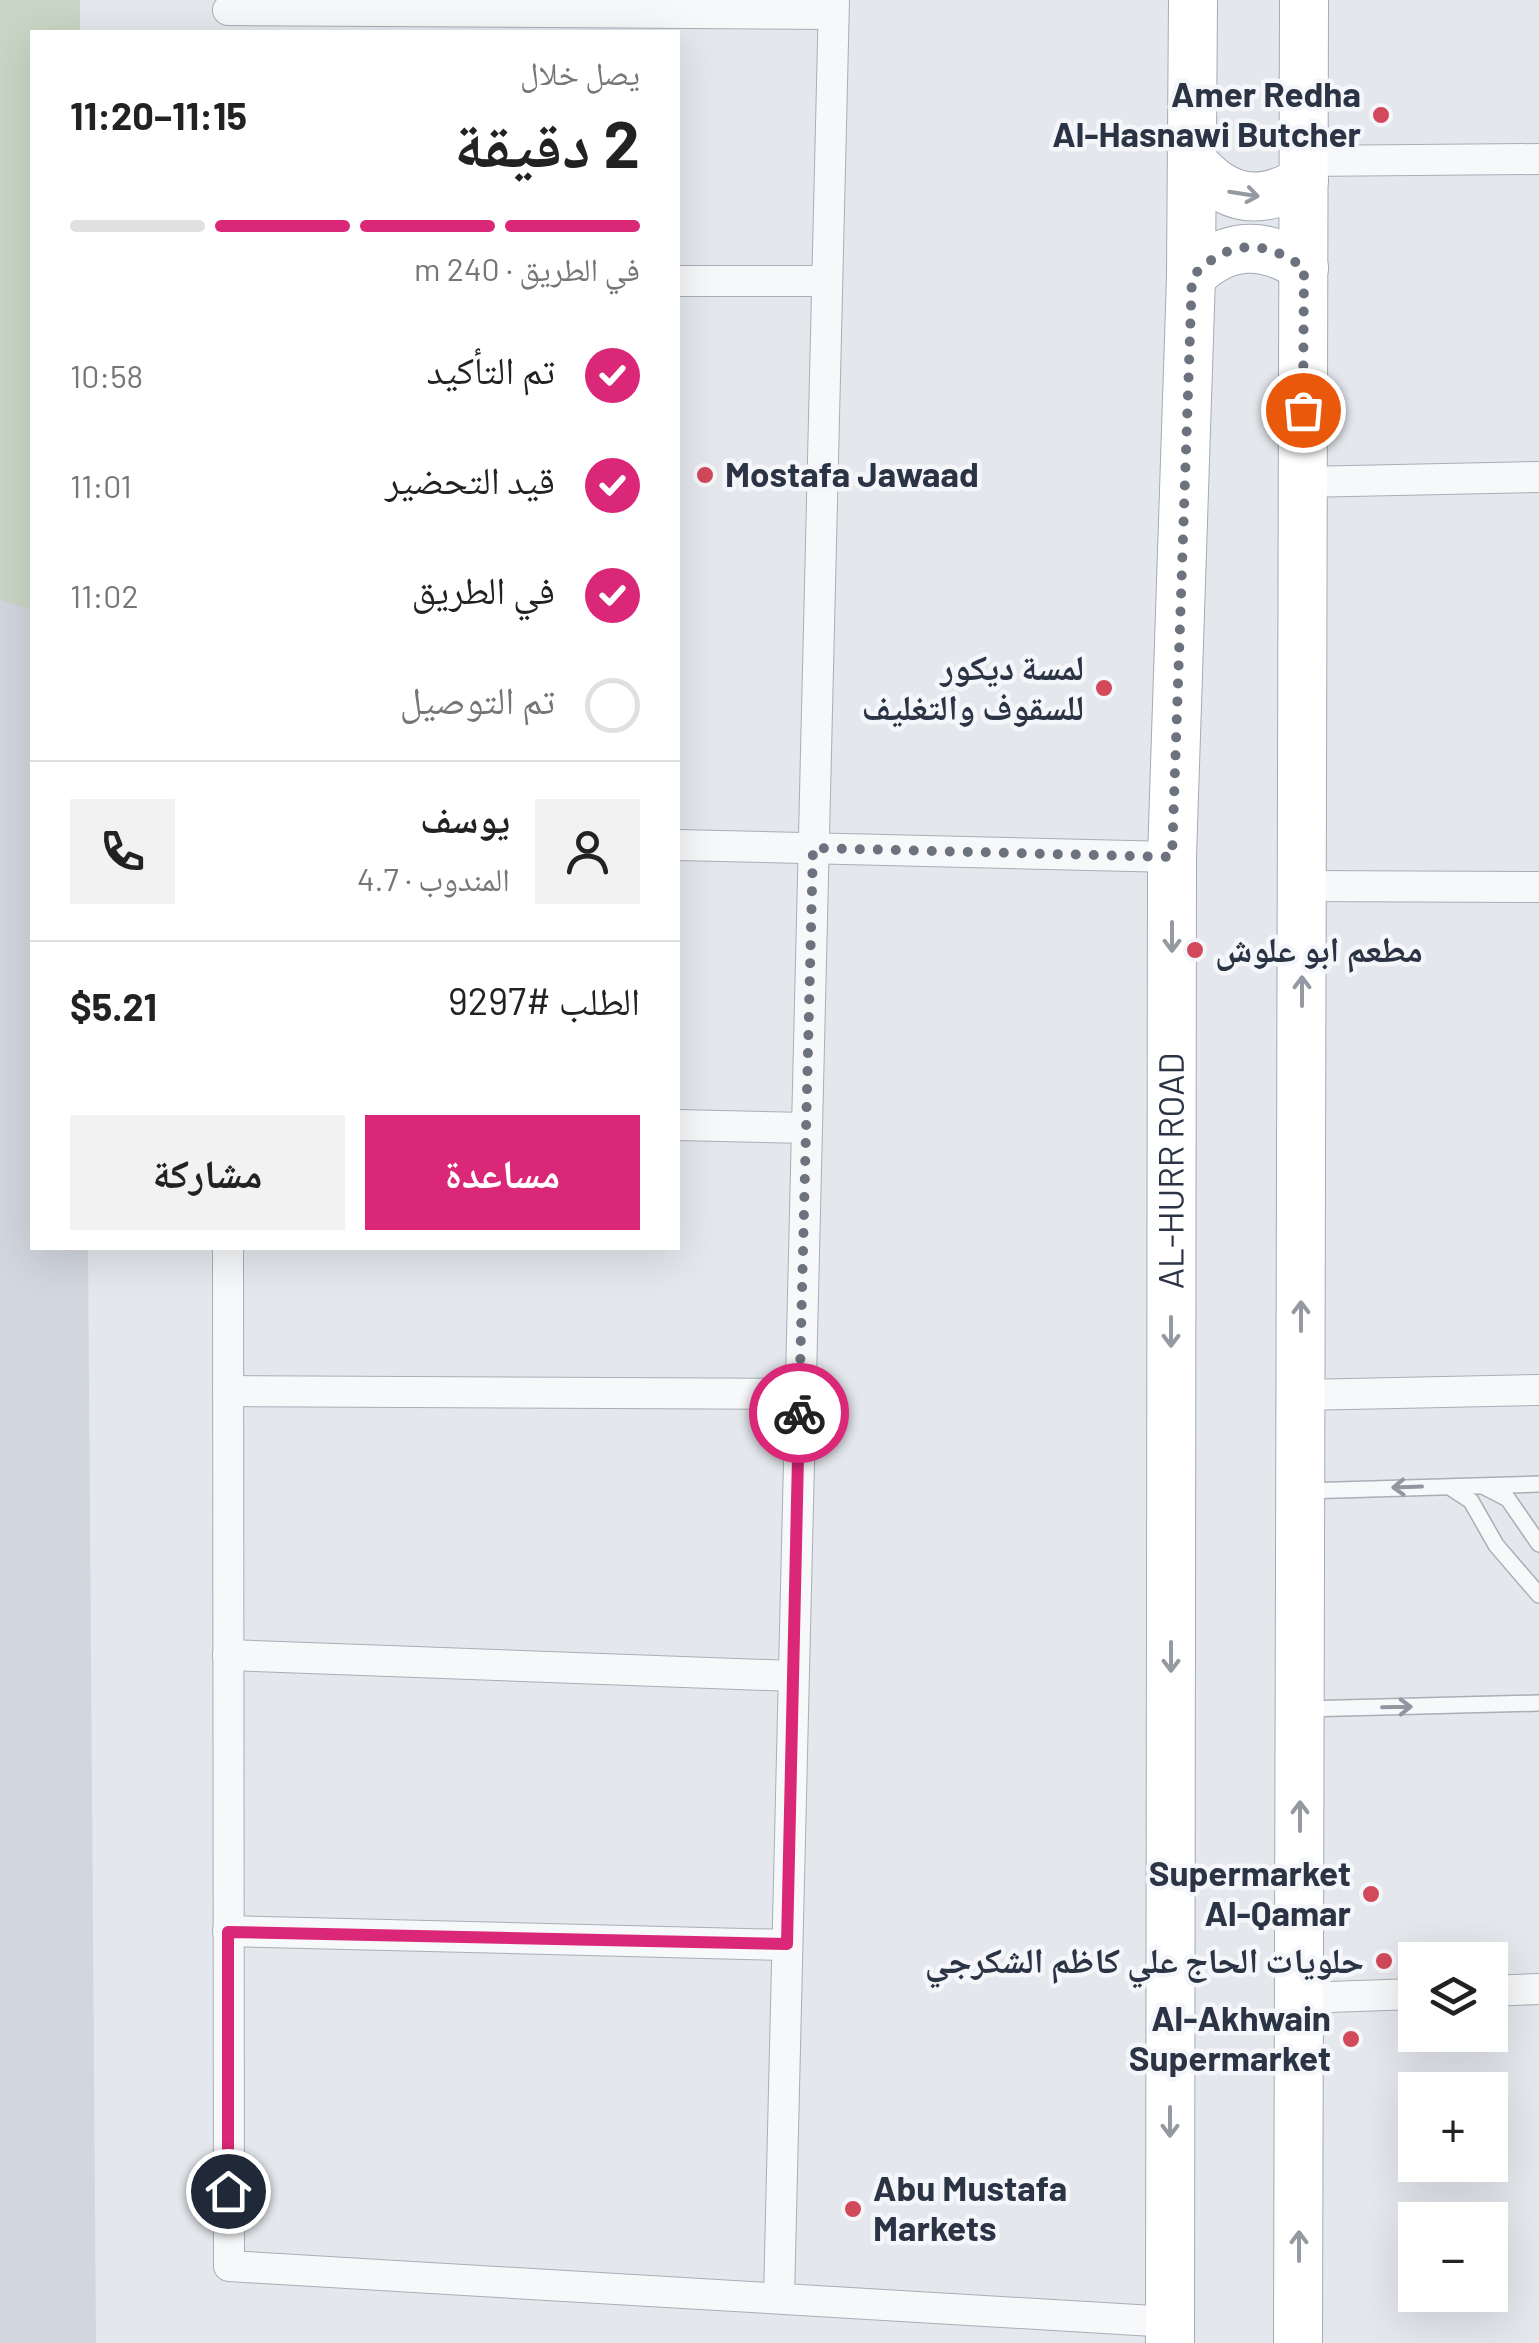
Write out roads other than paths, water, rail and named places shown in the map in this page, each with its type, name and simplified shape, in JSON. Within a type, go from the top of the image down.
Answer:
[{"type":"main road","name":"AL-HURR ROAD","points":[[1170,2332],[1172,857],[1192,277],[1193,0]]},
{"type":"main road","points":[[1298,2343],[1304,0]]},
{"type":"main road","points":[[1193,162],[1206,178],[1224,190],[1244,196],[1286,191],[1304,170]]},
{"type":"main road","points":[[1192,277],[1215,257],[1245,247],[1266,248],[1304,268]]},
{"type":"street","points":[[228,14],[833,7],[779,2298]]},
{"type":"street","points":[[1304,170],[1539,159]]},
{"type":"street","points":[[680,281],[826,282]]},
{"type":"street","points":[[1303,482],[1539,477]]},
{"type":"street","points":[[680,845],[1172,857]]},
{"type":"street","points":[[1302,886],[1539,887]]},
{"type":"street","points":[[680,1124],[806,1128]]},
{"type":"street","points":[[228,1250],[228,2266],[779,2298],[1170,2332]]},
{"type":"street","points":[[1300,1395],[1539,1390]]},
{"type":"street","points":[[228,1391],[800,1394]]},
{"type":"street","points":[[228,1655],[793,1676]]},
{"type":"street","points":[[228,1932],[787,1944]]},
{"type":"street","points":[[1508,1990],[1539,1989]]},
{"type":"street","points":[[1300,1998],[1398,1995]]},
{"type":"lane","points":[[1301,1491],[1530,1484],[1539,1492]]},
{"type":"lane","points":[[1443,1486],[1471,1501],[1496,1545],[1539,1595]]},
{"type":"lane","points":[[1480,1486],[1508,1499],[1539,1544]]},
{"type":"lane","points":[[1300,1709],[1539,1703]]},
{"type":"place","name":"Amer Redha Al-Hasnawi Butcher","points":[[1381,115]]},
{"type":"place","name":"Mostafa Jawaad","points":[[705,475]]},
{"type":"place","name":"لمسة ديكور للسقوف والتغليف","points":[[1104,688]]},
{"type":"place","name":"مطعم ابو علوش","points":[[1195,950]]},
{"type":"place","name":"Supermarket Al-Qamar","points":[[1371,1894]]},
{"type":"place","name":"حلويات الحاج علي كاظم الشكرجي","points":[[1384,1961]]},
{"type":"place","name":"Al-Akhwain Supermarket","points":[[1351,2039]]},
{"type":"place","name":"Abu Mustafa Markets","points":[[853,2209]]}]
